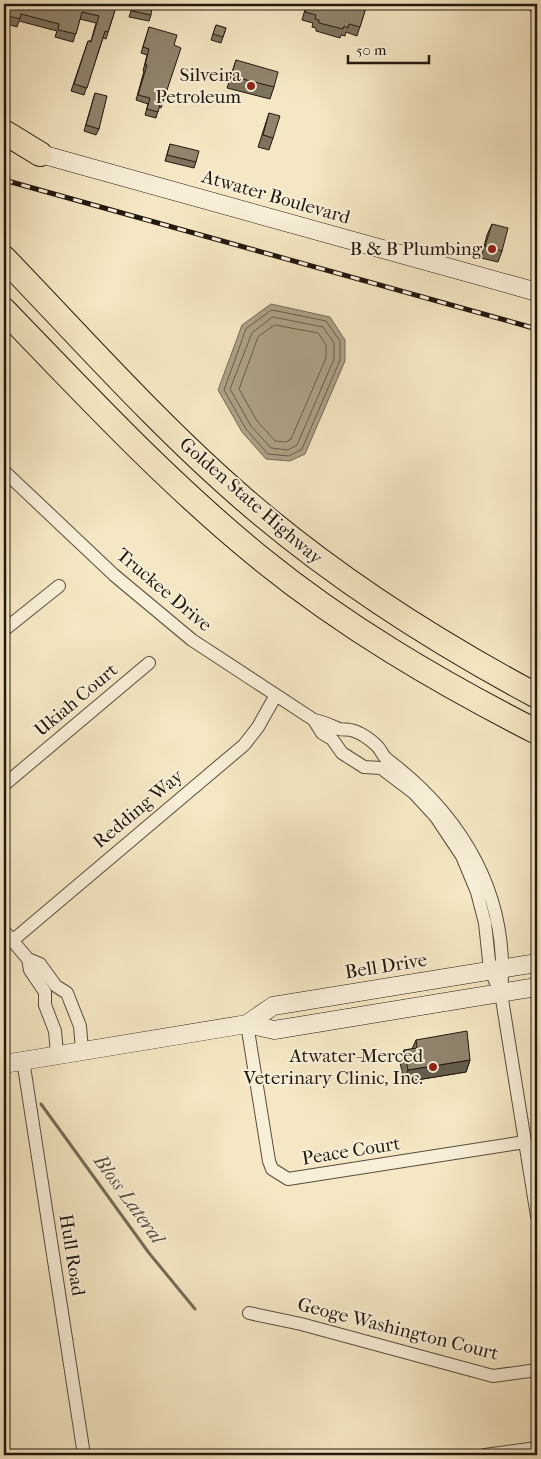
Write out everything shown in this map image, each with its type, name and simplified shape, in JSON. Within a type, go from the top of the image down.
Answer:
[{"type":"highway","points":[[4,132],[40,154]]},
{"type":"highway","name":"Golden State Highway","points":[[4,258],[164,426],[245,500],[287,535],[404,619],[452,649],[537,696]]},
{"type":"highway","name":"Golden State Highway","points":[[4,310],[175,484],[260,558],[344,620],[400,657],[537,732]]},
{"type":"street","name":"Atwater Boulevard","points":[[4,143],[537,292]]},
{"type":"street","name":"Truckee Drive","points":[[4,471],[114,575],[192,640],[314,720],[329,723],[340,729],[356,731],[378,746],[385,758],[412,778],[454,844],[474,870],[493,903],[497,969],[537,1216]]},
{"type":"street","points":[[4,630],[59,586]]},
{"type":"street","name":"Ukiah Court","points":[[4,785],[149,663]]},
{"type":"street","name":"Redding Way","points":[[8,936],[244,745],[258,727],[276,695]]},
{"type":"street","name":"Truckee Drive","points":[[314,720],[322,733],[332,739],[342,753],[364,767],[381,768],[429,802]]},
{"type":"street","points":[[342,753],[340,743],[342,737],[356,731]]},
{"type":"street","points":[[364,767],[376,759],[378,746]]},
{"type":"street","points":[[8,936],[28,959],[40,964],[51,989],[45,1005],[55,1031],[57,1054]]},
{"type":"street","name":"Bell Drive","points":[[247,1024],[273,1006],[537,962]]},
{"type":"street","name":"Bell Drive","points":[[4,1064],[247,1024],[274,1030],[537,987]]},
{"type":"street","points":[[51,989],[67,993],[80,1026],[82,1050]]},
{"type":"street","name":"Peace Court","points":[[247,1024],[269,1161],[272,1169],[288,1180],[525,1142]]},
{"type":"street","name":"Hull Road","points":[[23,1060],[84,1455]]},
{"type":"street","name":"Geoge Washington Court","points":[[249,1313],[301,1324],[493,1376],[537,1370]]},
{"type":"street","points":[[485,1455],[537,1448]]},
{"type":"water","points":[[271,304],[330,317],[345,340],[345,361],[305,454],[290,461],[266,459],[242,432],[218,390],[242,325]]},
{"type":"building","points":[[5,4],[107,4],[116,7],[108,32],[105,31],[87,88],[74,84],[88,41],[91,42],[99,16],[82,12],[76,34],[58,30],[59,24],[21,14],[20,19],[4,15]]},
{"type":"building","points":[[133,4],[152,7],[151,15],[132,11]]},
{"type":"building","points":[[307,4],[367,4],[360,27],[349,24],[348,28],[344,26],[343,29],[319,23],[319,20],[315,19],[316,15],[305,12]]},
{"type":"building","points":[[216,25],[226,28],[223,37],[213,34]]},
{"type":"building","points":[[149,27],[177,35],[174,45],[181,48],[158,112],[147,109],[150,98],[138,95],[147,65],[145,65],[149,49],[143,47]]},
{"type":"building","points":[[236,60],[278,72],[274,87],[231,76]]},
{"type":"building","points":[[95,93],[107,96],[99,129],[86,125]]},
{"type":"building","points":[[269,113],[280,116],[273,138],[263,135]]},
{"type":"building","points":[[170,144],[199,151],[196,162],[167,155]]},
{"type":"building","points":[[492,224],[508,228],[502,251],[485,246]]},
{"type":"building","points":[[467,1031],[470,1060],[408,1070],[404,1050],[417,1048],[416,1040]]},
{"type":"waterway","name":"Bloss Lateral","points":[[41,1104],[149,1253],[195,1309]]},
{"type":"railway","points":[[4,180],[537,329]]},
{"type":"place","name":"Silveira Petroleum","points":[[251,86]]},
{"type":"place","name":"B & B Plumbing","points":[[492,249]]},
{"type":"place","name":"Atwater-Merced Veterinary Clinic, Inc.","points":[[433,1067]]}]
